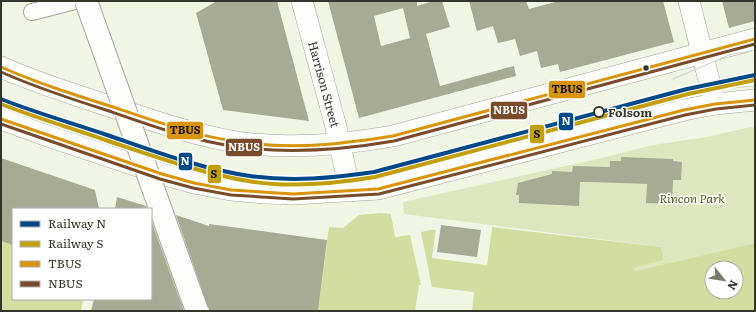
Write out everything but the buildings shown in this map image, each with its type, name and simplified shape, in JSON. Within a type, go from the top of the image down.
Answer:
[{"type":"highway","points":[[86,1],[197,311]]},
{"type":"highway","points":[[93,1],[204,311]]},
{"type":"main road","name":"Harrison Street","points":[[302,1],[340,143],[350,191]]},
{"type":"main road","points":[[689,1],[714,104]]},
{"type":"main road","points":[[1,67],[54,88],[206,136],[238,142],[275,146],[314,146],[366,141],[393,136],[755,39]]},
{"type":"main road","points":[[1,119],[49,137],[194,183],[231,190],[293,194],[378,189],[684,110],[714,104],[755,100]]},
{"type":"street","points":[[32,12],[75,1]]},
{"type":"green space","name":"Rincon Park","points":[[755,126],[755,243],[635,271],[634,268],[664,260],[661,247],[404,214],[403,202],[602,158],[653,145],[707,137]]},
{"type":"shaded area","points":[[381,213],[391,214],[396,237],[436,230],[432,258],[487,265],[492,227],[661,247],[664,260],[634,268],[635,271],[755,243],[755,311],[318,311],[329,227],[343,228],[359,215]]},
{"type":"shaded area","points":[[1,241],[12,245],[12,300],[83,300],[81,311],[1,311]]},
{"type":"pier","points":[[391,214],[393,214],[397,235],[430,228],[437,229],[434,256],[485,263],[490,227],[492,227],[487,265],[432,258],[436,230],[421,232],[432,287],[474,292],[472,311],[415,311],[419,285],[421,285],[410,235],[395,237]]},
{"type":"tram line","points":[[673,79],[729,55],[755,50]]},
{"type":"tram line","points":[[678,92],[755,86]]},
{"type":"rail line","name":"N","points":[[1,99],[160,153],[214,169],[266,178],[297,179],[374,172],[687,89],[755,75]]},
{"type":"rail line","name":"S","points":[[1,104],[177,164],[230,178],[264,183],[296,185],[343,182],[375,177],[688,94],[755,80]]},
{"type":"transit line","name":"TBUS","points":[[1,67],[70,93],[166,125],[202,135],[257,144],[308,146],[393,136],[755,39]]},
{"type":"transit line","name":"NBUS","points":[[1,72],[66,97],[188,137],[238,147],[296,151],[336,149],[394,141],[755,44]]},
{"type":"transit line","name":"TBUS","points":[[1,119],[162,174],[194,183],[231,190],[293,194],[378,189],[684,110],[715,104],[755,100]]},
{"type":"transit line","name":"NBUS","points":[[1,124],[160,179],[193,188],[231,195],[293,199],[379,194],[685,115],[716,109],[755,105]]},
{"type":"place","name":"Folsom","points":[[599,112]]}]
